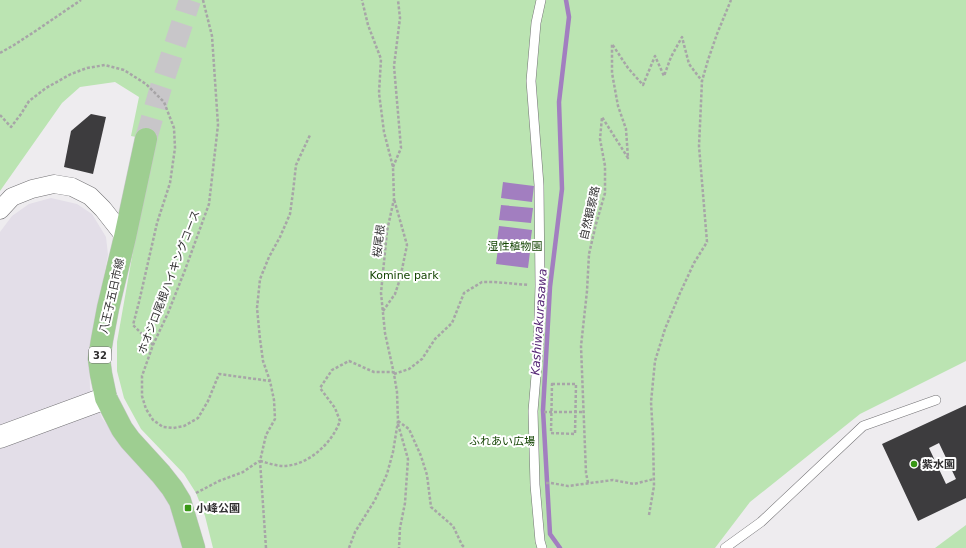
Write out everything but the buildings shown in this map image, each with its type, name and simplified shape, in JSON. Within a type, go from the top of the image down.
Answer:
[{"type":"main road","name":"八王子五日市線","points":[[146,139],[108,308],[102,340],[100,359],[101,374],[106,398],[122,429],[168,483],[180,502],[194,548]]},
{"type":"street","points":[[0,210],[12,197],[32,189],[54,184],[72,187],[90,196],[103,209],[125,237]]},
{"type":"street","points":[[0,437],[106,398]]},
{"type":"lane","points":[[541,0],[536,23],[531,81],[539,185],[540,286],[538,352],[533,411],[535,485],[540,541],[542,548]]},
{"type":"lane","points":[[725,548],[760,522],[863,426],[936,400]]},
{"type":"path","points":[[0,53],[81,0]]},
{"type":"path","name":"ホオジロ尾根ハイキングコース","points":[[204,0],[212,36],[218,125],[209,204],[171,306],[153,345],[142,376],[142,396],[146,410],[153,420],[163,427],[173,428],[184,426],[198,418],[208,401],[219,374],[270,381]]},
{"type":"path","name":"桜尾根","points":[[349,548],[354,532],[375,500],[387,474],[393,452],[398,421],[397,392],[394,373],[384,334],[381,293],[387,231],[394,199],[393,167],[384,132],[379,93],[381,59],[368,25],[362,0]]},
{"type":"path","points":[[393,167],[401,148],[394,66],[400,18],[398,0]]},
{"type":"path","points":[[649,515],[654,486],[651,402],[655,361],[665,329],[680,293],[694,263],[708,242],[699,146],[702,81],[716,34],[731,0]]},
{"type":"path","name":"自然観察路","points":[[588,483],[586,473],[581,346],[587,291],[589,254],[605,192],[605,166],[600,139],[602,117],[628,158],[626,129],[618,106],[612,73],[612,44],[628,68],[643,85],[655,56],[664,76],[671,57],[682,37],[689,64],[702,81]]},
{"type":"path","points":[[0,115],[11,127]]},
{"type":"path","points":[[266,548],[260,461],[266,435],[274,419],[274,400],[270,381],[263,361],[260,340],[257,308],[260,279],[290,214],[296,165],[310,135]]},
{"type":"path","points":[[382,311],[395,294],[400,279],[407,245],[394,199]]},
{"type":"path","points":[[260,461],[273,465],[285,466],[298,463],[320,450],[336,431],[340,421],[335,408],[320,388],[332,370],[349,361],[374,372],[394,373],[409,369],[422,359],[435,339],[452,323],[464,293],[482,282],[540,286]]},
{"type":"path","points":[[133,326],[153,345]]},
{"type":"path","points":[[552,384],[576,384],[576,412],[575,434],[551,433],[552,384]]},
{"type":"path","points":[[547,412],[583,412]]},
{"type":"path","points":[[398,421],[408,459],[405,503],[400,528],[399,548]]},
{"type":"path","points":[[398,421],[409,429],[421,456],[427,475],[431,507],[453,526],[465,548]]},
{"type":"path","points":[[180,502],[219,482],[243,472],[260,461]]},
{"type":"path","points":[[552,483],[568,486],[613,480],[634,484],[654,479]]},
{"type":"shaded area","points":[[503,182],[534,186],[532,202],[501,198]]},
{"type":"shaded area","points":[[51,198],[77,204],[92,214],[106,237],[108,255],[89,354],[90,389],[102,418],[122,446],[150,473],[168,501],[176,516],[184,548],[0,548],[0,232],[12,216],[29,204]]},
{"type":"shaded area","points":[[501,205],[533,208],[531,223],[499,220]]},
{"type":"shaded area","points":[[499,226],[532,230],[530,245],[497,241]]},
{"type":"shaded area","points":[[498,248],[530,252],[528,268],[496,264]]},
{"type":"green space","name":"Komine park","points":[[0,0],[966,0],[966,361],[860,414],[750,502],[715,548],[213,548],[205,516],[196,493],[184,474],[141,429],[124,398],[117,371],[117,342],[135,240],[156,141],[131,136],[139,97],[115,82],[80,87],[62,103],[0,191]]},
{"type":"green space","points":[[966,525],[966,548],[935,548]]},
{"type":"waterway","name":"Kashiwakurasawa","points":[[560,548],[550,534],[543,410],[550,287],[562,189],[559,102],[569,17],[566,0]]},
{"type":"tunnel","points":[[146,139],[161,87],[190,0]]},
{"type":"place","name":"紫水園","points":[[914,464]]},
{"type":"place","name":"小峰公園","points":[[188,508]]},
{"type":"park label","name":"湿性植物園","points":[[515,246]]},
{"type":"park label","name":"ふれあい広場","points":[[502,441]]}]
